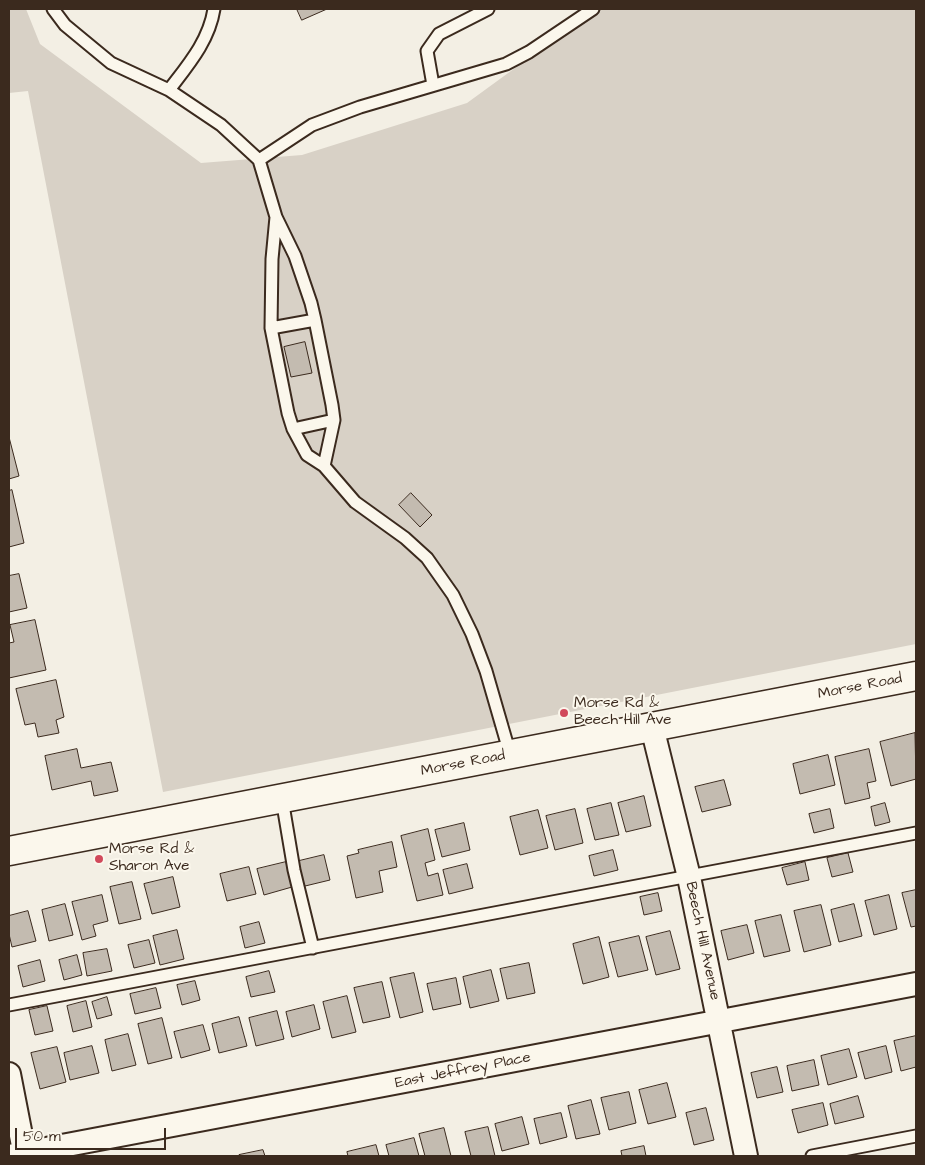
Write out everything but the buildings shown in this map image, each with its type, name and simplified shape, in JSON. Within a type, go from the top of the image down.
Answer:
[{"type":"main road","name":"Morse Road","points":[[9,851],[916,676]]},
{"type":"street","name":"Beech Hill Avenue","points":[[652,726],[689,877],[746,1156]]},
{"type":"street","name":"East Jeffrey Place","points":[[20,1155],[916,984]]},
{"type":"street","points":[[9,1074],[20,1155]]},
{"type":"lane","points":[[53,9],[65,25],[111,63],[169,90],[221,125],[259,160],[276,217],[295,256],[315,320],[334,420],[324,466]]},
{"type":"lane","points":[[169,90],[198,53],[213,17],[214,9]]},
{"type":"lane","points":[[433,85],[427,51],[439,34],[488,9]]},
{"type":"lane","points":[[259,160],[312,125],[360,106],[506,64],[529,52],[594,9]]},
{"type":"lane","points":[[276,217],[272,259],[271,328],[293,429],[307,455],[324,466],[355,502],[405,538],[426,558],[453,595],[472,634],[486,671],[510,755]]},
{"type":"lane","points":[[271,328],[315,320]]},
{"type":"lane","points":[[293,429],[334,420]]},
{"type":"lane","points":[[282,799],[294,870],[313,948]]},
{"type":"lane","points":[[9,1005],[916,833]]},
{"type":"lane","points":[[812,1156],[916,1136]]},
{"type":"shaded area","points":[[9,9],[26,9],[40,44],[201,163],[302,155],[467,103],[596,9],[916,9],[916,644],[163,792],[28,91],[9,93]]},
{"type":"place","name":"Morse Rd & Beech Hill Ave","points":[[564,713]]},
{"type":"place","name":"Morse Rd & Sharon Ave","points":[[99,859]]}]
